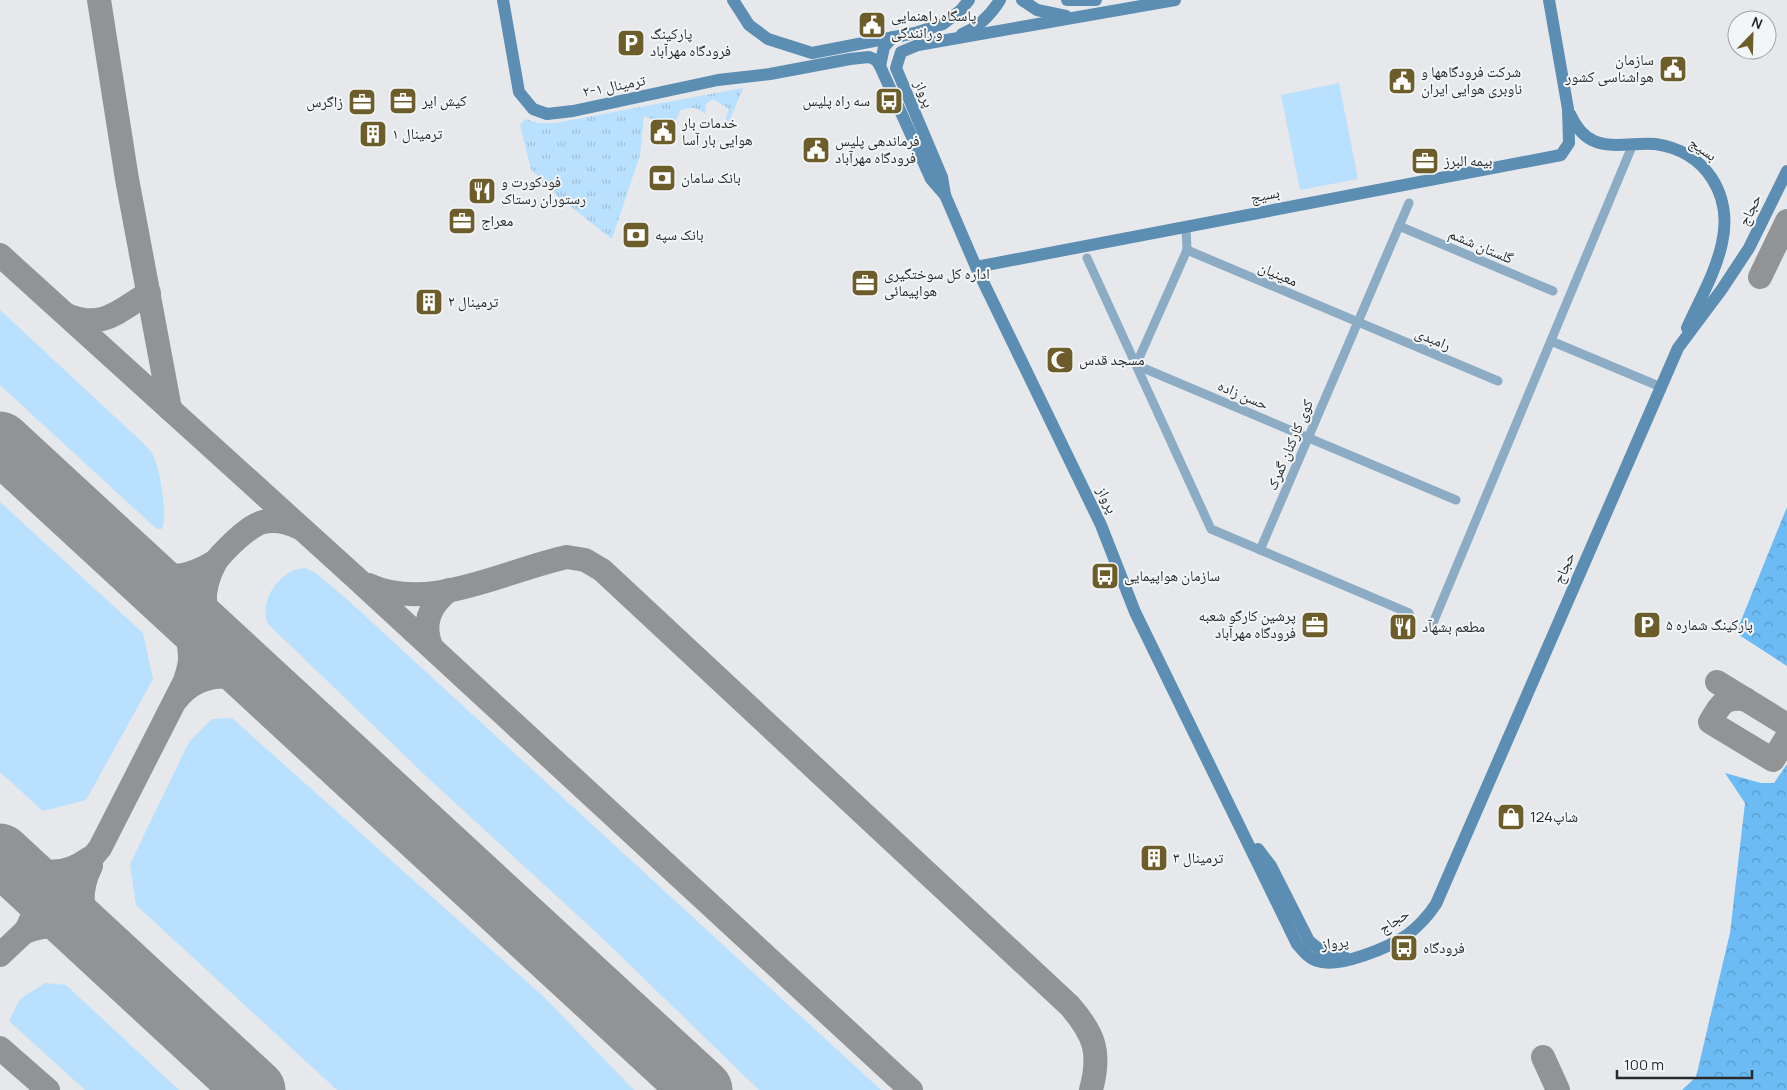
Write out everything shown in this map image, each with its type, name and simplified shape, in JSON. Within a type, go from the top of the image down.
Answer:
[{"type":"main road","name":"ترمینال ۱-۲","points":[[503,0],[519,92],[533,109],[547,114],[573,111],[814,59]]},
{"type":"main road","points":[[733,0],[748,25],[768,39],[814,59],[869,57],[876,60],[880,66]]},
{"type":"main road","points":[[814,59],[865,42],[915,33],[943,24],[961,10],[969,0]]},
{"type":"main road","points":[[947,40],[974,29],[989,16],[1000,0]]},
{"type":"main road","points":[[1022,0],[1036,10],[1059,16],[1094,15]]},
{"type":"main road","points":[[1067,0],[1093,0]]},
{"type":"main road","points":[[947,40],[1175,0]]},
{"type":"main road","points":[[1549,0],[1568,109]]},
{"type":"main road","points":[[880,66],[884,47],[893,37]]},
{"type":"main road","name":"پرواز","points":[[947,40],[906,48],[897,58],[896,68],[942,176],[945,195],[976,267],[1102,525],[1135,612],[1297,944],[1305,954],[1319,962],[1328,963],[1358,957]]},
{"type":"main road","points":[[865,42],[874,48],[874,54],[869,57]]},
{"type":"main road","name":"پرواز","points":[[880,66],[931,179],[945,195]]},
{"type":"main road","name":"بسیج","points":[[1568,109],[1574,125],[1594,141],[1656,145],[1692,158],[1714,178],[1723,202],[1725,215],[1722,245],[1678,348]]},
{"type":"main road","name":"بسیج","points":[[976,267],[1561,155],[1570,143],[1568,109]]},
{"type":"main road","name":"حجاج","points":[[1358,957],[1407,936],[1426,918],[1436,904],[1678,348],[1722,290],[1749,248],[1787,171]]},
{"type":"street","points":[[1433,623],[1634,144]]},
{"type":"street","name":"کوی کارکنان گمرک","points":[[1260,550],[1409,203]]},
{"type":"street","name":"گلستان ششم","points":[[1399,226],[1553,291]]},
{"type":"street","points":[[1136,365],[1187,250],[1186,227]]},
{"type":"street","name":"معینیان","points":[[1187,250],[1358,323]]},
{"type":"street","points":[[1087,258],[1211,529],[1410,613]]},
{"type":"street","name":"رامبدی","points":[[1358,323],[1498,381]]},
{"type":"street","points":[[1551,341],[1661,387]]},
{"type":"street","name":"حسن زاده","points":[[1136,365],[1456,500]]},
{"type":"green space","points":[[1339,83],[1358,179],[1300,190],[1281,95]]},
{"type":"green space","points":[[743,88],[729,122],[724,124],[729,109],[713,99],[706,104],[705,114],[693,108],[681,110],[672,127],[644,116],[640,155],[612,239],[556,195],[531,169],[520,125],[525,119],[538,123],[555,123]]},
{"type":"green space","points":[[0,310],[151,452],[156,461],[162,492],[164,523],[162,529],[158,529],[149,522],[0,385]]},
{"type":"green space","points":[[0,502],[143,633],[153,679],[86,800],[43,811],[0,772]]},
{"type":"green space","points":[[1787,507],[1787,666],[1736,633]]},
{"type":"green space","points":[[305,568],[316,573],[350,602],[881,1090],[759,1090],[600,936],[428,778],[268,624],[266,606],[273,588],[287,574]]},
{"type":"green space","points":[[232,718],[544,997],[634,1090],[337,1090],[136,905],[130,864],[189,742],[212,719]]},
{"type":"green space","points":[[1787,764],[1787,1090],[1682,1090],[1696,1077],[1730,933],[1745,803],[1725,773],[1761,783],[1774,783]]},
{"type":"green space","points":[[45,983],[66,985],[179,1090],[85,1090],[9,1021],[20,999]]},
{"type":"taxiway","points":[[99,0],[127,179],[170,409]]},
{"type":"taxiway","points":[[1760,277],[1787,221]]},
{"type":"taxiway","points":[[0,255],[354,576],[911,1090]]},
{"type":"taxiway","points":[[67,315],[80,319],[101,319],[119,312],[149,293]]},
{"type":"taxiway","points":[[0,955],[54,904],[100,848],[185,681],[190,659],[187,609],[193,592],[200,581],[220,556],[254,526],[263,522],[277,521],[300,528]]},
{"type":"taxiway","points":[[369,585],[392,592],[417,594],[442,592],[567,557],[585,560],[602,570],[1070,1006],[1085,1026],[1094,1045],[1095,1065],[1091,1090]]},
{"type":"taxiway","points":[[133,564],[165,576],[175,576],[195,572],[216,561],[207,584],[205,605],[211,625],[222,647]]},
{"type":"taxiway","points":[[431,646],[427,630],[430,615],[437,602],[449,590]]},
{"type":"taxiway","points":[[164,593],[173,604],[186,629]]},
{"type":"taxiway","points":[[177,699],[196,683],[218,677],[242,679],[265,687]]},
{"type":"taxiway","points":[[1717,682],[1787,725]]},
{"type":"taxiway","points":[[1745,699],[1732,699],[1723,703],[1710,722],[1773,760],[1787,737]]},
{"type":"taxiway","points":[[14,867],[52,872],[70,869],[88,859]]},
{"type":"taxiway","points":[[90,938],[83,910],[83,893],[84,884],[91,866]]},
{"type":"taxiway","points":[[30,881],[33,888],[35,907],[25,932],[51,926],[66,928],[90,938]]},
{"type":"taxiway","points":[[0,1048],[48,1090]]},
{"type":"taxiway","points":[[1543,1057],[1558,1090]]},
{"type":"runway","points":[[0,442],[702,1090]]},
{"type":"runway","points":[[0,854],[255,1090]]},
{"type":"place","name":"پاسگاه راهنمایی و رانندگی","points":[[872,25]]},
{"type":"place","name":"پارکینگ فرودگاه مهرآباد","points":[[631,43]]},
{"type":"place","name":"سازمان هواشناسی کشور","points":[[1673,69]]},
{"type":"place","name":"شرکت فرودگاهها و ناوبری هوایی ایران","points":[[1402,81]]},
{"type":"place","name":"کیش ایر","points":[[403,101]]},
{"type":"place","name":"سه راه پلیس","points":[[889,101]]},
{"type":"place","name":"زاگرس","points":[[362,102]]},
{"type":"place","name":"خدمات بار هوایی بار آسا","points":[[663,132]]},
{"type":"place","name":"ترمینال ۱","points":[[373,134]]},
{"type":"place","name":"فرماندهی پلیس فرودگاه مهرآباد","points":[[816,150]]},
{"type":"place","name":"بیمه البرز","points":[[1425,161]]},
{"type":"place","name":"بانک سامان","points":[[662,178]]},
{"type":"place","name":"فودکورت و رستوران رستاک","points":[[482,191]]},
{"type":"place","name":"معراج","points":[[462,221]]},
{"type":"place","name":"بانک سپه","points":[[636,235]]},
{"type":"place","name":"اداره کل سوختگیری هواپیمائی","points":[[865,283]]},
{"type":"place","name":"ترمینال ۲","points":[[429,302]]},
{"type":"place","name":"مسجد قدس","points":[[1060,360]]},
{"type":"place","name":"سازمان هواپیمایی","points":[[1105,576]]},
{"type":"place","name":"پرشین کارگو شعبه فرودگاه مهرآباد","points":[[1315,625]]},
{"type":"place","name":"پارکینگ شماره ۵","points":[[1647,625]]},
{"type":"place","name":"مطعم بشهآد","points":[[1403,627]]},
{"type":"place","name":"124شاپ","points":[[1511,817]]},
{"type":"place","name":"ترمینال ۳","points":[[1154,858]]},
{"type":"place","name":"فرودگاه","points":[[1404,948]]}]
